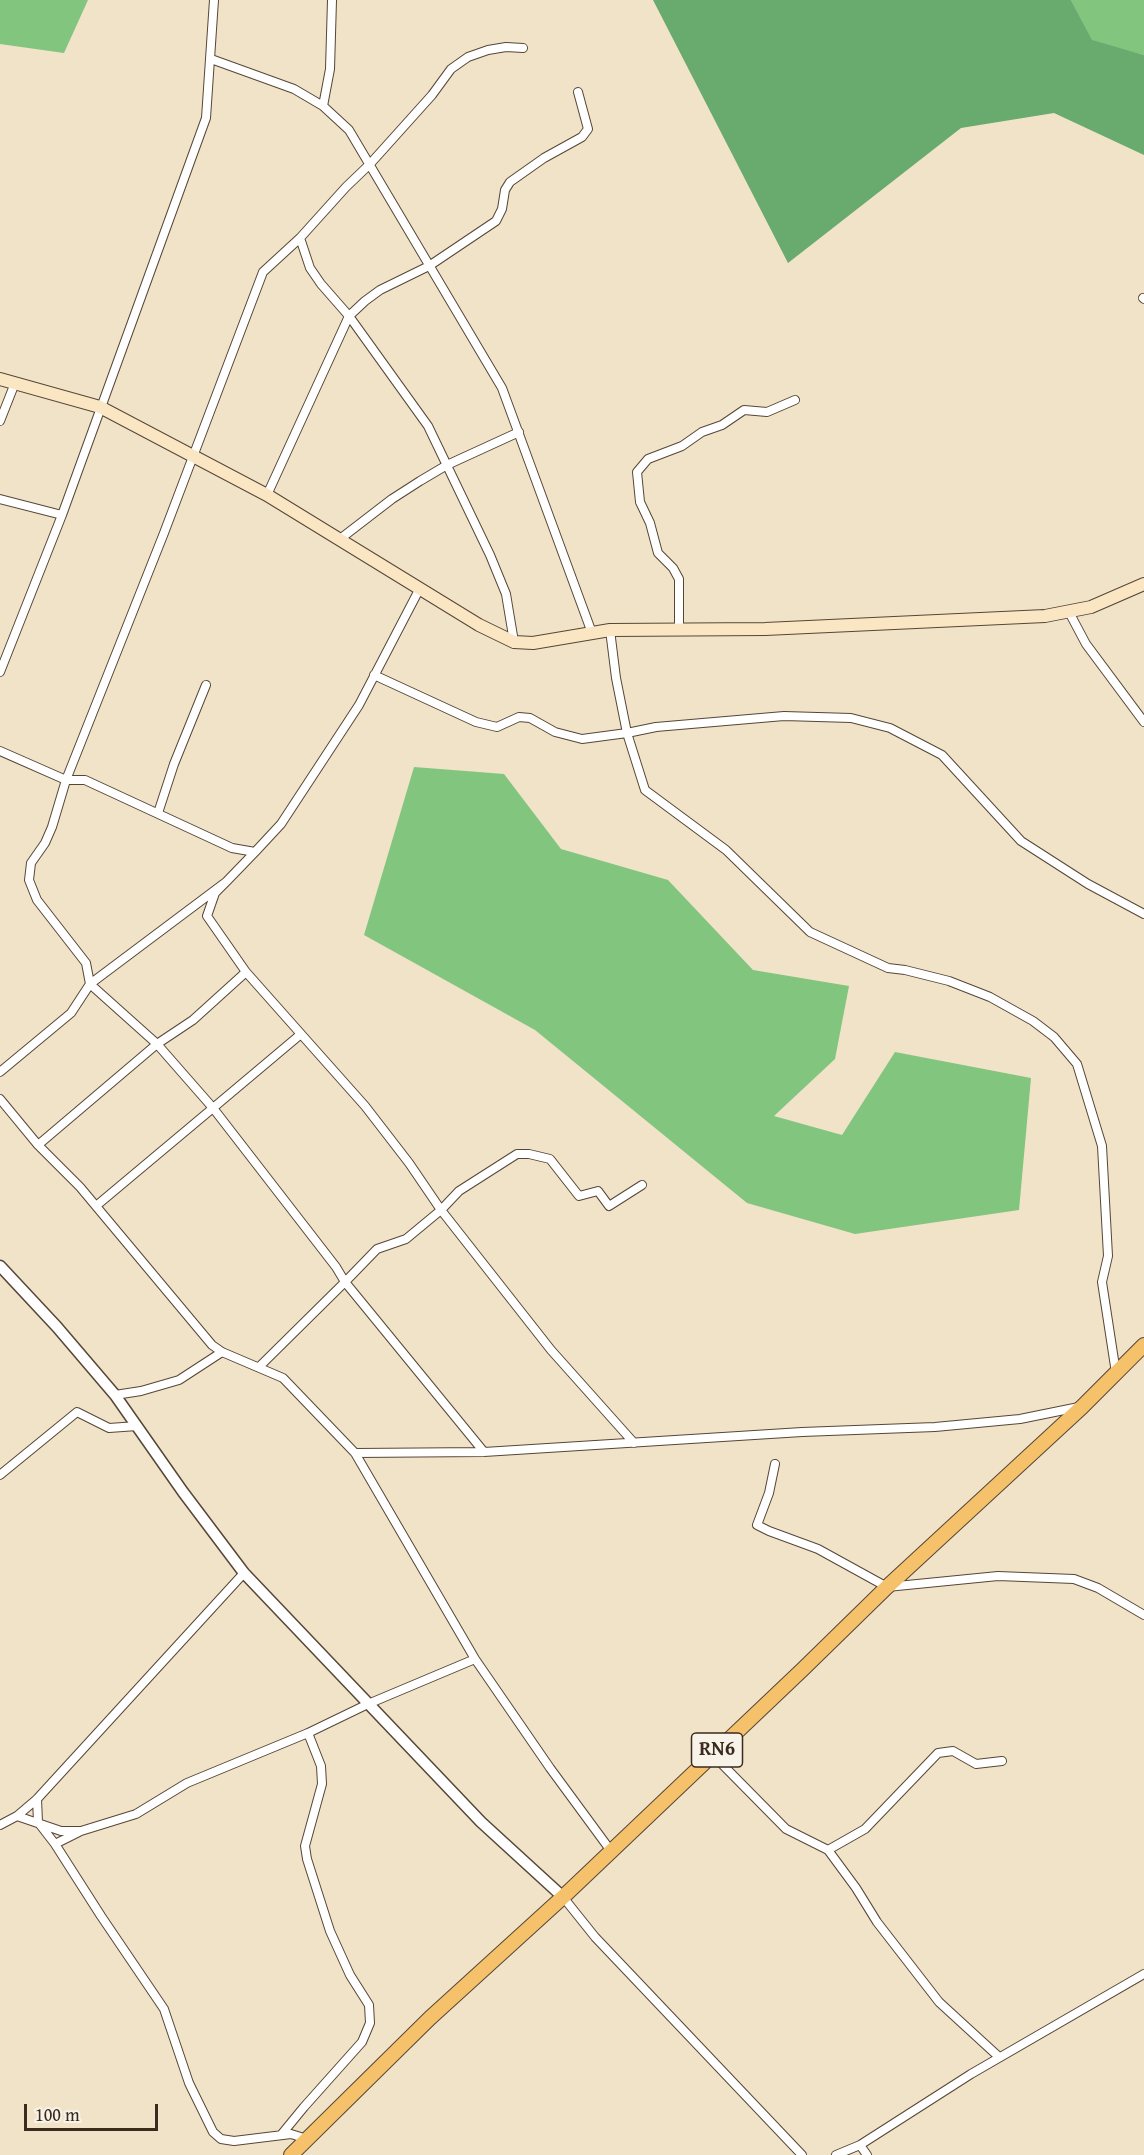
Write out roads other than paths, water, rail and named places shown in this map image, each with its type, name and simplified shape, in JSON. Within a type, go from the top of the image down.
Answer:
[{"type":"highway","name":"RN6","points":[[291,2155],[430,2018],[563,1897],[886,1587],[1082,1407],[1144,1346]]},
{"type":"main road","points":[[0,380],[15,382],[100,407],[267,495],[479,625],[514,642],[533,643],[610,630],[765,629],[1045,616],[1091,607],[1144,584]]},
{"type":"street","points":[[0,672],[62,514],[206,118],[214,0]]},
{"type":"street","points":[[324,106],[330,69],[332,0]]},
{"type":"street","points":[[484,1452],[345,1282],[336,1267],[213,1108],[157,1044],[90,984],[86,963],[37,900],[29,880],[31,863],[45,843],[52,826],[66,780],[194,456],[263,272],[300,238],[370,164],[425,103],[451,69],[468,57],[488,50],[506,47],[523,48]]},
{"type":"street","points":[[211,59],[294,89],[324,106],[349,130],[502,388],[592,633]]},
{"type":"street","points":[[267,495],[349,316],[364,301],[380,290],[429,266],[496,221],[502,209],[505,190],[510,182],[544,158],[582,137],[588,129],[578,92]]},
{"type":"street","points":[[300,238],[310,268],[349,316],[428,426],[490,555],[506,594],[514,642]]},
{"type":"street","points":[[0,421],[15,382]]},
{"type":"street","points":[[679,628],[679,579],[673,568],[658,553],[650,523],[640,502],[637,472],[648,459],[681,446],[702,432],[722,425],[744,410],[767,412],[795,400]]},
{"type":"street","points":[[340,539],[392,498],[447,465],[519,432]]},
{"type":"street","points":[[0,499],[62,514]]},
{"type":"street","points":[[420,588],[359,705],[298,799],[281,824],[215,893],[207,916],[246,972],[365,1106],[409,1163],[441,1210],[551,1350],[634,1443]]},
{"type":"street","points":[[1069,612],[1086,644],[1144,722]]},
{"type":"street","points":[[610,630],[616,678],[627,733],[645,790],[726,850],[810,932],[888,968],[949,981],[990,997],[1034,1021],[1054,1037],[1077,1064],[1102,1146],[1108,1256],[1102,1282],[1116,1373]]},
{"type":"street","points":[[374,675],[476,722],[496,727],[519,717],[531,718],[555,732],[582,739],[656,727],[784,716],[851,718],[890,728],[942,755],[1021,841],[1088,884],[1144,914]]},
{"type":"street","points":[[158,813],[174,764],[206,686]]},
{"type":"street","points":[[0,751],[66,780],[85,780],[232,848],[255,852]]},
{"type":"street","points":[[0,1072],[71,1013],[90,984],[226,882]]},
{"type":"street","points":[[38,1145],[157,1044],[193,1020],[246,972]]},
{"type":"street","points":[[96,1206],[301,1034]]},
{"type":"street","points":[[0,1099],[38,1145],[80,1187],[213,1346],[283,1378],[355,1453],[475,1659],[550,1768],[611,1851]]},
{"type":"street","points":[[259,1367],[377,1249],[406,1239],[441,1210],[459,1191],[518,1154],[550,1159],[579,1196],[598,1191],[609,1206],[642,1185]]},
{"type":"street","points":[[0,1266],[57,1327],[115,1395],[244,1573],[481,1822],[563,1897],[595,1937],[802,2155]]},
{"type":"street","points":[[115,1395],[141,1391],[179,1380],[222,1352]]},
{"type":"street","points":[[355,1453],[484,1452],[934,1427],[1020,1419],[1082,1407]]},
{"type":"street","points":[[0,1475],[77,1412],[109,1428],[137,1426]]},
{"type":"street","points":[[775,1464],[769,1493],[757,1525],[818,1549],[886,1587],[998,1576],[1074,1579],[1098,1588],[1144,1615]]},
{"type":"street","points":[[0,1825],[17,1816],[37,1799],[244,1573]]},
{"type":"street","points":[[55,1844],[81,1831],[136,1814],[187,1783],[308,1733],[368,1704],[475,1659]]},
{"type":"street","points":[[281,2135],[362,2042],[370,2023],[369,2005],[350,1974],[330,1931],[307,1859],[305,1846],[322,1784],[321,1766],[308,1733]]},
{"type":"street","points":[[828,1850],[865,1829],[938,1753],[952,1751],[976,1764],[1002,1761]]},
{"type":"street","points":[[712,1754],[786,1829],[828,1850],[877,1922],[939,2002],[999,2057]]},
{"type":"street","points":[[37,1799],[38,1822],[55,1844],[100,1916],[164,2009],[189,2083],[213,2132],[221,2139],[234,2141],[281,2135],[298,2135],[307,2139]]},
{"type":"street","points":[[17,1816],[62,1831],[81,1831]]},
{"type":"street","points":[[836,2155],[860,2145],[999,2057],[1144,1974]]},
{"type":"street","points":[[860,2145],[867,2155]]}]
